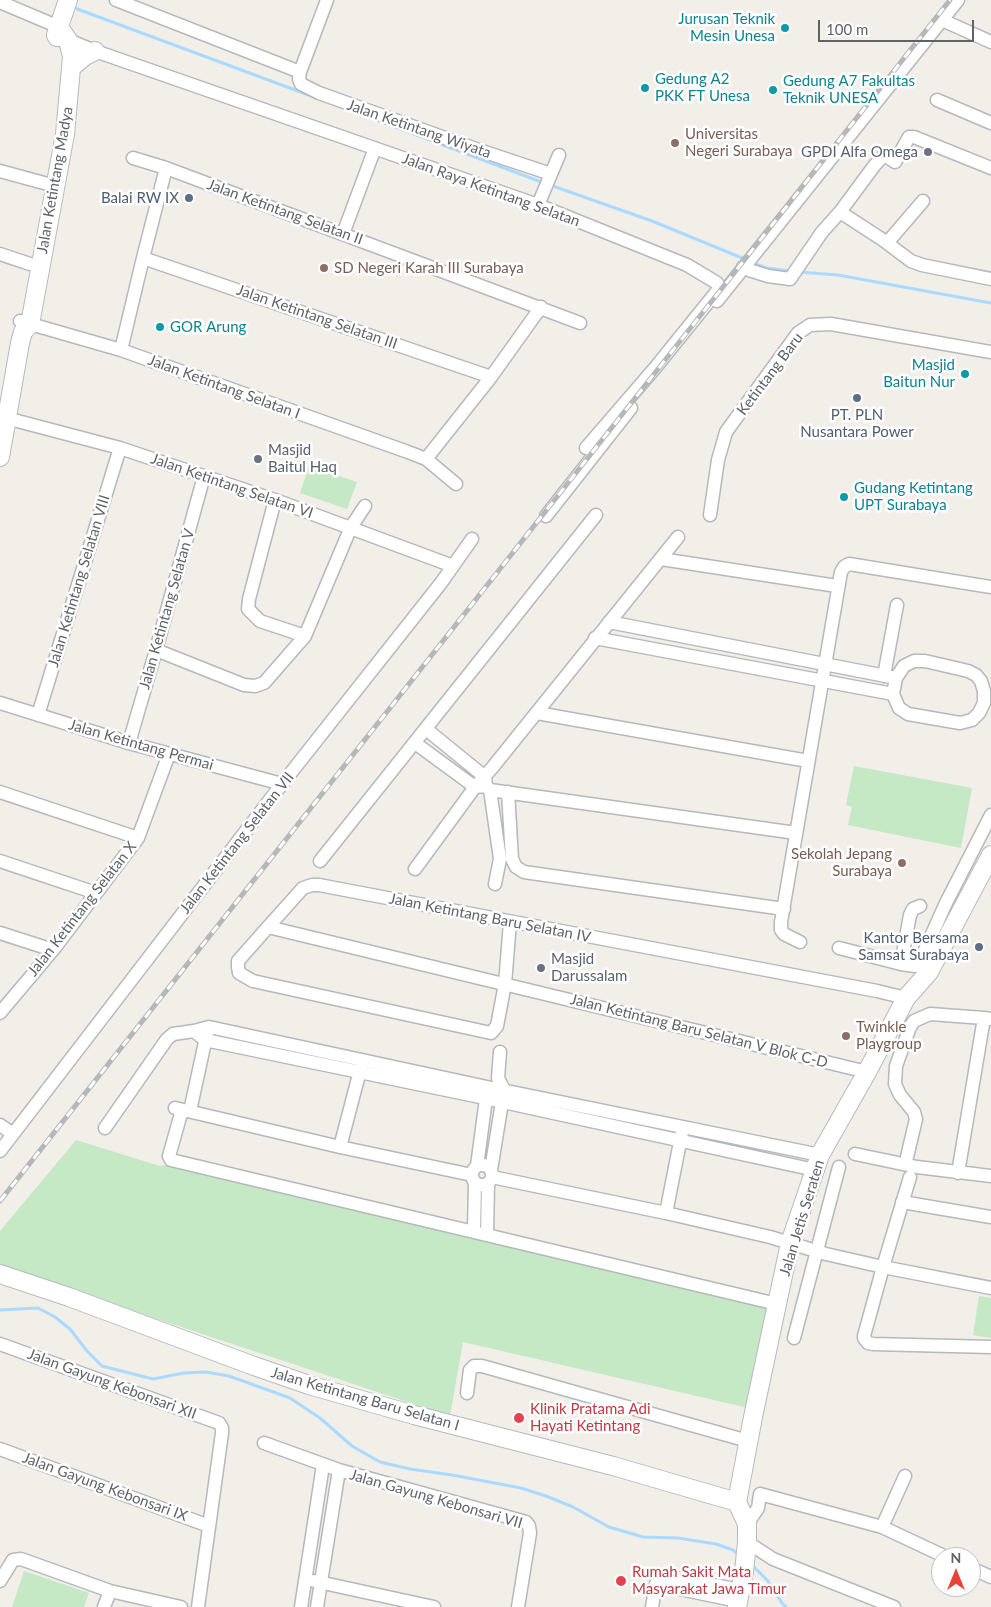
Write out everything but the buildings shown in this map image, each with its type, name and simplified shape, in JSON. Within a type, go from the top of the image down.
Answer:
[{"type":"street","points":[[116,0],[300,72],[327,0]]},
{"type":"street","points":[[546,516],[745,264],[958,0]]},
{"type":"street","name":"Jalan Raya Ketintang Selatan","points":[[0,2],[62,27],[95,52],[375,148],[540,201],[687,266],[717,283],[718,290],[655,368],[586,448]]},
{"type":"street","name":"Jalan Raya Ketintang Selatan","points":[[0,9],[62,27]]},
{"type":"street","points":[[942,20],[991,42]]},
{"type":"street","name":"Jalan Ketintang Madya","points":[[24,326],[30,264],[65,134],[72,57],[62,27]]},
{"type":"street","name":"Jalan Ketintang Madya","points":[[0,457],[14,371],[50,185],[61,71],[62,27]]},
{"type":"street","points":[[72,67],[85,56],[95,52]]},
{"type":"street","name":"Jalan Ketintang Wiyata","points":[[300,72],[299,79],[301,84],[319,94],[549,178]]},
{"type":"street","points":[[937,100],[991,123]]},
{"type":"street","points":[[745,264],[748,270],[768,276],[793,274],[822,232],[840,212],[874,166],[884,156],[895,162],[909,137],[914,136],[991,168]]},
{"type":"street","points":[[343,234],[375,148]]},
{"type":"street","points":[[540,201],[559,156]]},
{"type":"street","name":"Jalan Ketintang Selatan II","points":[[133,158],[166,168],[580,323]]},
{"type":"street","points":[[121,350],[166,168]]},
{"type":"street","points":[[0,171],[50,185]]},
{"type":"street","points":[[887,243],[923,201]]},
{"type":"street","points":[[840,212],[911,261],[991,279]]},
{"type":"street","points":[[0,254],[30,264]]},
{"type":"street","name":"Jalan Ketintang Selatan III","points":[[143,258],[490,377]]},
{"type":"street","points":[[456,484],[426,459],[541,308]]},
{"type":"street","name":"Ketintang Baru","points":[[710,516],[718,460],[726,432],[798,333],[810,324],[831,324],[991,352]]},
{"type":"street","name":"Jalan Ketintang Selatan I","points":[[24,326],[121,350],[426,459]]},
{"type":"street","name":"Jalan Ketintang Selatan VI","points":[[6,418],[120,448],[275,500],[453,566]]},
{"type":"street","name":"Jalan Ketintang Selatan VIII","points":[[38,715],[120,448]]},
{"type":"street","name":"Jalan Ketintang Selatan V","points":[[129,743],[204,476]]},
{"type":"street","points":[[275,500],[248,599],[248,610],[260,621],[305,636]]},
{"type":"street","points":[[156,650],[244,685],[255,686],[264,683],[305,636],[351,527],[365,506]]},
{"type":"street","points":[[320,861],[596,516]]},
{"type":"street","points":[[415,869],[484,785],[595,638],[678,537]]},
{"type":"street","name":"Jalan Ketintang Selatan VII","points":[[0,1151],[282,784],[441,583],[472,539]]},
{"type":"street","points":[[661,559],[837,586]]},
{"type":"street","points":[[800,942],[784,934],[781,930],[840,572],[849,564],[991,587]]},
{"type":"street","points":[[609,622],[890,677],[914,661],[924,661],[968,671],[987,691],[979,713],[972,720],[960,723],[908,714],[899,708],[893,694],[890,677],[897,605]]},
{"type":"street","points":[[595,638],[893,694]]},
{"type":"street","name":"Jalan Ketintang Permai","points":[[0,703],[129,743],[282,784]]},
{"type":"street","points":[[537,713],[808,761]]},
{"type":"street","points":[[426,729],[484,785],[500,860],[495,884]]},
{"type":"street","points":[[414,743],[484,785],[508,792],[796,833]]},
{"type":"street","name":"Jalan Ketintang Selatan X","points":[[2,1006],[53,950],[138,838],[169,754]]},
{"type":"street","points":[[0,792],[138,838]]},
{"type":"street","points":[[508,792],[512,859],[516,867],[524,872],[784,908]]},
{"type":"street","points":[[839,948],[915,966],[920,961],[945,905],[991,815]]},
{"type":"street","name":"Jalan Jetis Seraten","points":[[737,1502],[770,1303],[817,1162],[868,1072],[906,998],[929,972],[991,855]]},
{"type":"street","points":[[0,861],[96,893]]},
{"type":"street","name":"Jalan Ketintang Baru Selatan IV","points":[[505,984],[497,1026],[491,1033],[254,981],[239,973],[238,960],[303,888],[312,885],[858,987],[906,998]]},
{"type":"street","points":[[901,964],[910,915],[913,909],[920,906]]},
{"type":"street","points":[[505,984],[510,922]]},
{"type":"street","name":"Jalan Ketintang Baru Selatan V Blok C-D","points":[[268,927],[868,1072]]},
{"type":"street","points":[[0,932],[53,950]]},
{"type":"street","points":[[907,1158],[916,1118],[914,1112],[900,1095],[895,1084],[896,1066],[910,1027],[914,1021],[930,1014],[987,1018],[958,1173]]},
{"type":"street","points":[[209,1027],[182,1110],[169,1156],[171,1160],[770,1303]]},
{"type":"street","points":[[105,1128],[167,1039],[173,1034],[209,1027],[363,1059],[679,1140],[817,1162]]},
{"type":"street","points":[[194,1031],[205,1040],[359,1073],[486,1092]]},
{"type":"street","points":[[487,1235],[491,1177],[503,1096],[498,1078],[500,1052]]},
{"type":"street","points":[[340,1147],[363,1059]]},
{"type":"street","points":[[474,1232],[474,1174],[486,1092],[498,1078]]},
{"type":"street","points":[[503,1096],[683,1128],[817,1162]]},
{"type":"street","points":[[182,1110],[340,1147],[474,1174],[481,1185],[491,1177]]},
{"type":"street","points":[[0,1125],[13,1134]]},
{"type":"street","points":[[666,1213],[679,1140],[683,1128]]},
{"type":"street","points":[[855,1154],[917,1168],[991,1176]]},
{"type":"street","points":[[474,1174],[482,1165],[487,1166],[491,1177]]},
{"type":"street","points":[[794,1338],[839,1167]]},
{"type":"street","points":[[491,1177],[666,1213],[883,1267],[991,1288]]},
{"type":"street","points":[[910,1177],[864,1336],[868,1343],[873,1344],[991,1347]]},
{"type":"street","points":[[902,1202],[991,1217]]},
{"type":"street","name":"Jalan Ketintang Baru Selatan I","points":[[0,1274],[69,1297],[309,1385],[414,1415],[621,1468],[737,1502]]},
{"type":"street","name":"Jalan Gayung Kebonsari XII","points":[[0,1344],[220,1423],[222,1428],[209,1526]]},
{"type":"street","points":[[467,1393],[470,1370],[474,1366],[482,1366],[748,1441]]},
{"type":"street","name":"Jalan Gayung Kebonsari VII","points":[[264,1443],[339,1470],[528,1524],[530,1533],[518,1607]]},
{"type":"street","name":"Jalan Gayung Kebonsari IX","points":[[0,1449],[209,1526]]},
{"type":"street","points":[[301,1607],[323,1465]]},
{"type":"street","points":[[317,1607],[339,1470]]},
{"type":"street","points":[[882,1528],[905,1476]]},
{"type":"street","points":[[747,1524],[758,1508],[760,1494],[882,1528],[931,1550]]},
{"type":"street","points":[[652,1607],[656,1584],[659,1576],[663,1575],[738,1599],[747,1548],[747,1524],[737,1502]]},
{"type":"street","points":[[198,1607],[209,1526]]},
{"type":"street","points":[[747,1548],[894,1607]]},
{"type":"street","points":[[0,1581],[13,1560],[21,1559],[110,1591],[181,1607]]},
{"type":"street","points":[[305,1580],[426,1606]]},
{"type":"street","points":[[104,1607],[110,1591]]},
{"type":"green space","points":[[309,466],[357,482],[347,509],[300,493]]},
{"type":"green space","points":[[854,766],[972,788],[961,848],[848,825],[852,807],[846,805]]},
{"type":"green space","points":[[76,1140],[160,1166],[171,1164],[770,1308],[753,1409],[463,1342],[450,1416],[0,1267],[0,1231]]},
{"type":"green space","points":[[979,1296],[991,1298],[991,1338],[973,1335]]},
{"type":"green space","points":[[24,1571],[89,1593],[84,1607],[12,1607]]},
{"type":"waterway","points":[[72,7],[314,97]]},
{"type":"waterway","points":[[374,119],[544,183]]},
{"type":"waterway","points":[[550,185],[652,221],[747,260]]},
{"type":"waterway","points":[[753,263],[766,268],[790,271]]},
{"type":"waterway","points":[[799,272],[838,275],[991,303]]},
{"type":"waterway","points":[[0,1310],[38,1308],[55,1317],[70,1329],[87,1351],[102,1366],[153,1379],[184,1373],[206,1372],[229,1376],[290,1398],[320,1418],[352,1446],[380,1462],[521,1488],[573,1507],[609,1527],[643,1537],[678,1538],[716,1544],[733,1550],[740,1556]]},
{"type":"waterway","points":[[751,1564],[768,1581],[786,1607]]},
{"type":"railway","points":[[0,1201],[950,0]]},
{"type":"place","name":"Jurusan Teknik Mesin Unesa","points":[[785,28]]},
{"type":"place","name":"Gedung A2 PKK FT Unesa","points":[[645,88]]},
{"type":"place","name":"Gedung A7 Fakultas Teknik UNESA","points":[[773,90]]},
{"type":"place","name":"Universitas Negeri Surabaya","points":[[675,143]]},
{"type":"place","name":"GPDI Alfa Omega","points":[[928,152]]},
{"type":"place","name":"Balai RW IX","points":[[189,198]]},
{"type":"place","name":"SD Negeri Karah III Surabaya","points":[[324,268]]},
{"type":"place","name":"GOR Arung","points":[[160,327]]},
{"type":"place","name":"Masjid Baitun Nur","points":[[965,374]]},
{"type":"place","name":"PT. PLN Nusantara Power","points":[[857,398]]},
{"type":"place","name":"Masjid Baitul Haq","points":[[258,459]]},
{"type":"place","name":"Gudang Ketintang UPT Surabaya","points":[[844,497]]},
{"type":"place","name":"Sekolah Jepang Surabaya","points":[[902,863]]},
{"type":"place","name":"Kantor Bersama Samsat Surabaya","points":[[979,947]]},
{"type":"place","name":"Masjid Darussalam","points":[[541,968]]},
{"type":"place","name":"Twinkle Playgroup","points":[[846,1036]]},
{"type":"place","name":"Klinik Pratama Adi Hayati Ketintang","points":[[519,1418]]},
{"type":"place","name":"Rumah Sakit Mata Masyarakat Jawa Timur","points":[[621,1581]]}]
